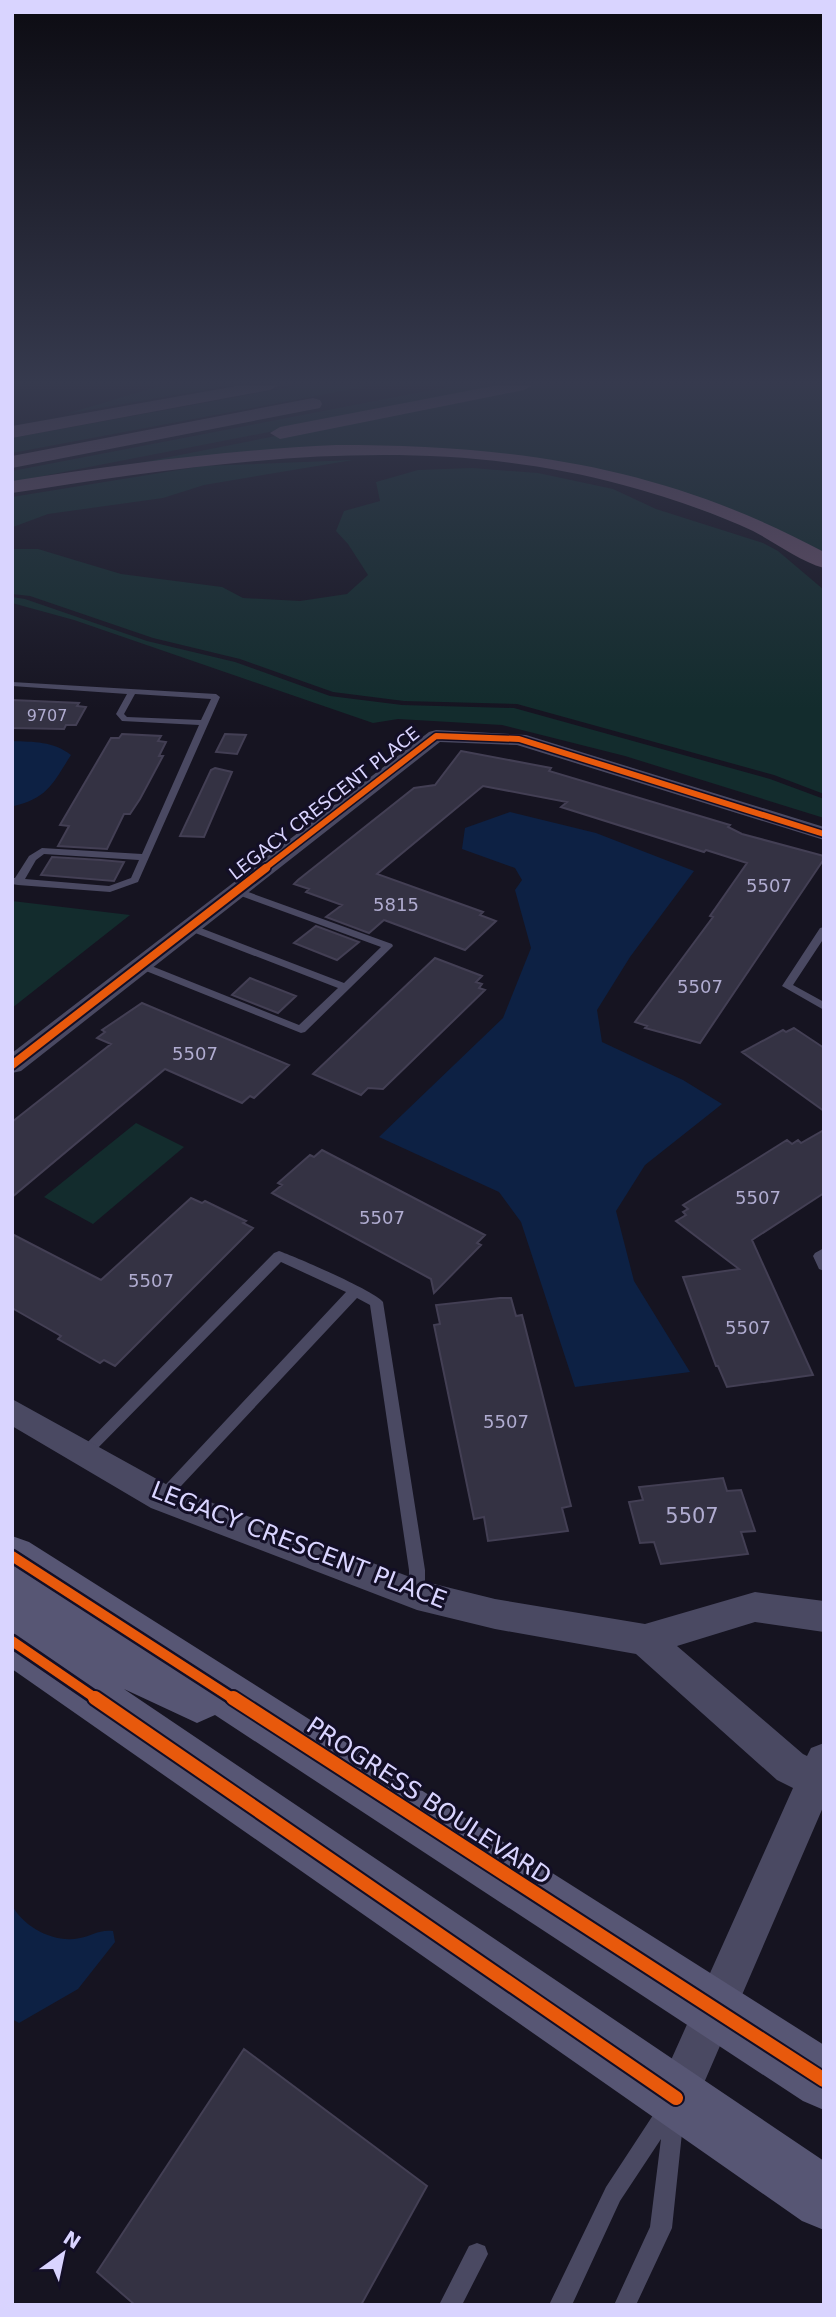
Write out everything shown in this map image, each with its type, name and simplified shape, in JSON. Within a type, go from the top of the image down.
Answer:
[{"type":"highway","points":[[669,493],[734,515],[824,561]]},
{"type":"main road","name":"PROGRESS BOULEVARD","points":[[12,1556],[824,2080]]},
{"type":"main road","points":[[12,1595],[111,1661],[180,1688],[520,1908],[573,1917]]},
{"type":"main road","points":[[12,1641],[824,2199]]},
{"type":"street","name":"LEGACY CRESCENT PLACE","points":[[12,1065],[436,736],[519,739],[824,834]]},
{"type":"street","name":"LEGACY CRESCENT PLACE","points":[[12,1411],[162,1497],[417,1595],[495,1614],[645,1640],[755,1607],[824,1617]]},
{"type":"street","points":[[645,1640],[790,1767],[820,1770],[676,2098]]},
{"type":"lane","points":[[12,684],[212,695],[216,698],[135,880],[110,889],[15,882]]},
{"type":"lane","points":[[133,691],[120,714],[125,719],[205,723]]},
{"type":"lane","points":[[15,882],[32,858],[42,851],[145,857]]},
{"type":"lane","points":[[141,965],[301,1030],[388,946],[237,891]]},
{"type":"lane","points":[[189,927],[345,987]]},
{"type":"lane","points":[[824,930],[787,986],[824,1007]]},
{"type":"lane","points":[[824,1253],[820,1256],[824,1266]]},
{"type":"lane","points":[[84,1453],[279,1255],[376,1302],[417,1570],[417,1595]]},
{"type":"lane","points":[[162,1497],[355,1291]]},
{"type":"lane","points":[[560,2305],[613,2194],[676,2098]]},
{"type":"lane","points":[[625,2305],[661,2228],[676,2098]]},
{"type":"lane","points":[[450,2305],[477,2254]]},
{"type":"green space","points":[[36,493],[178,493],[163,498],[48,514],[13,527],[12,532],[12,497]]},
{"type":"green space","points":[[378,493],[622,493],[656,509],[763,543],[778,551],[824,590],[824,794],[774,775],[517,704],[404,701],[333,692],[240,659],[153,638],[30,596],[12,594],[12,549],[38,549],[121,574],[222,587],[243,598],[300,601],[347,594],[368,575],[336,531],[344,511],[380,501]]},
{"type":"green space","points":[[658,493],[824,493],[824,556]]},
{"type":"green space","points":[[12,597],[25,599],[147,641],[235,662],[330,696],[402,705],[514,708],[770,779],[824,799],[824,818],[625,756],[502,725],[398,719],[373,723],[74,620],[12,603]]},
{"type":"green space","points":[[12,901],[130,915],[12,1008]]},
{"type":"green space","points":[[136,1123],[184,1147],[93,1224],[44,1197]]},
{"type":"water","points":[[12,741],[50,745],[71,755],[42,794],[14,806]]},
{"type":"water","points":[[510,812],[596,833],[694,871],[630,957],[597,1010],[602,1042],[683,1080],[722,1104],[645,1165],[616,1211],[634,1281],[690,1372],[575,1387],[521,1222],[499,1192],[379,1137],[503,1018],[531,948],[515,890],[522,880],[515,868],[462,849],[465,828]]},
{"type":"water","points":[[12,1905],[32,1927],[50,1936],[70,1939],[113,1931],[115,1942],[78,1989],[19,2023],[12,2019]]},
{"type":"building","points":[[12,700],[79,703],[77,706],[86,707],[76,725],[66,725],[64,729],[12,728]]},
{"type":"building","points":[[122,734],[161,736],[158,741],[166,742],[159,756],[163,756],[140,799],[130,814],[124,814],[107,849],[58,846],[69,826],[60,825],[111,738],[119,738]]},
{"type":"building","points":[[225,734],[246,735],[237,754],[216,752]]},
{"type":"building","points":[[461,751],[551,768],[549,771],[730,825],[728,827],[742,834],[824,856],[824,859],[700,1043],[645,1028],[647,1026],[635,1022],[713,917],[710,916],[747,863],[561,807],[567,802],[483,786],[377,874],[483,912],[480,915],[496,921],[465,950],[384,920],[369,933],[326,917],[342,905],[306,892],[309,889],[294,884],[414,788],[435,785]]},
{"type":"building","points":[[215,768],[232,772],[204,837],[180,836],[211,770]]},
{"type":"building","points":[[52,857],[124,862],[114,881],[41,875]]},
{"type":"building","points":[[316,926],[359,942],[337,960],[294,943]]},
{"type":"building","points":[[435,958],[482,976],[476,982],[482,984],[479,988],[485,990],[383,1089],[368,1088],[361,1095],[313,1074]]},
{"type":"building","points":[[250,978],[296,996],[278,1013],[232,995]]},
{"type":"building","points":[[142,1003],[289,1065],[254,1098],[250,1096],[242,1103],[165,1069],[12,1197],[12,1122],[111,1044],[97,1038],[105,1032],[102,1030]]},
{"type":"building","points":[[794,1028],[824,1048],[824,1111],[742,1052],[783,1030],[786,1032]]},
{"type":"building","points":[[824,1130],[824,1193],[752,1240],[813,1375],[727,1387],[716,1366],[683,1277],[739,1269],[676,1221],[686,1215],[683,1212],[688,1209],[683,1205],[787,1140],[792,1144],[798,1140],[801,1143]]},
{"type":"building","points":[[322,1150],[485,1235],[477,1243],[481,1245],[434,1293],[431,1279],[272,1193],[282,1185],[278,1183],[310,1155],[314,1157]]},
{"type":"building","points":[[191,1198],[202,1203],[205,1201],[246,1221],[243,1223],[253,1228],[115,1366],[104,1360],[100,1363],[58,1339],[61,1336],[12,1308],[12,1234],[101,1280]]},
{"type":"building","points":[[511,1298],[516,1316],[522,1315],[571,1506],[562,1508],[568,1531],[488,1541],[484,1517],[474,1519],[434,1325],[440,1324],[436,1305]]},
{"type":"building","points":[[723,1478],[727,1491],[741,1490],[755,1531],[741,1532],[748,1554],[661,1564],[654,1542],[640,1543],[629,1502],[643,1500],[639,1487]]},
{"type":"building","points":[[244,2049],[427,2186],[361,2305],[135,2305],[97,2272]]},
{"type":"cycle path","points":[[12,1065],[436,736],[519,739],[824,834]]},
{"type":"cycle path","points":[[12,1556],[824,2080]]},
{"type":"cycle path","points":[[12,1641],[676,2098]]}]
